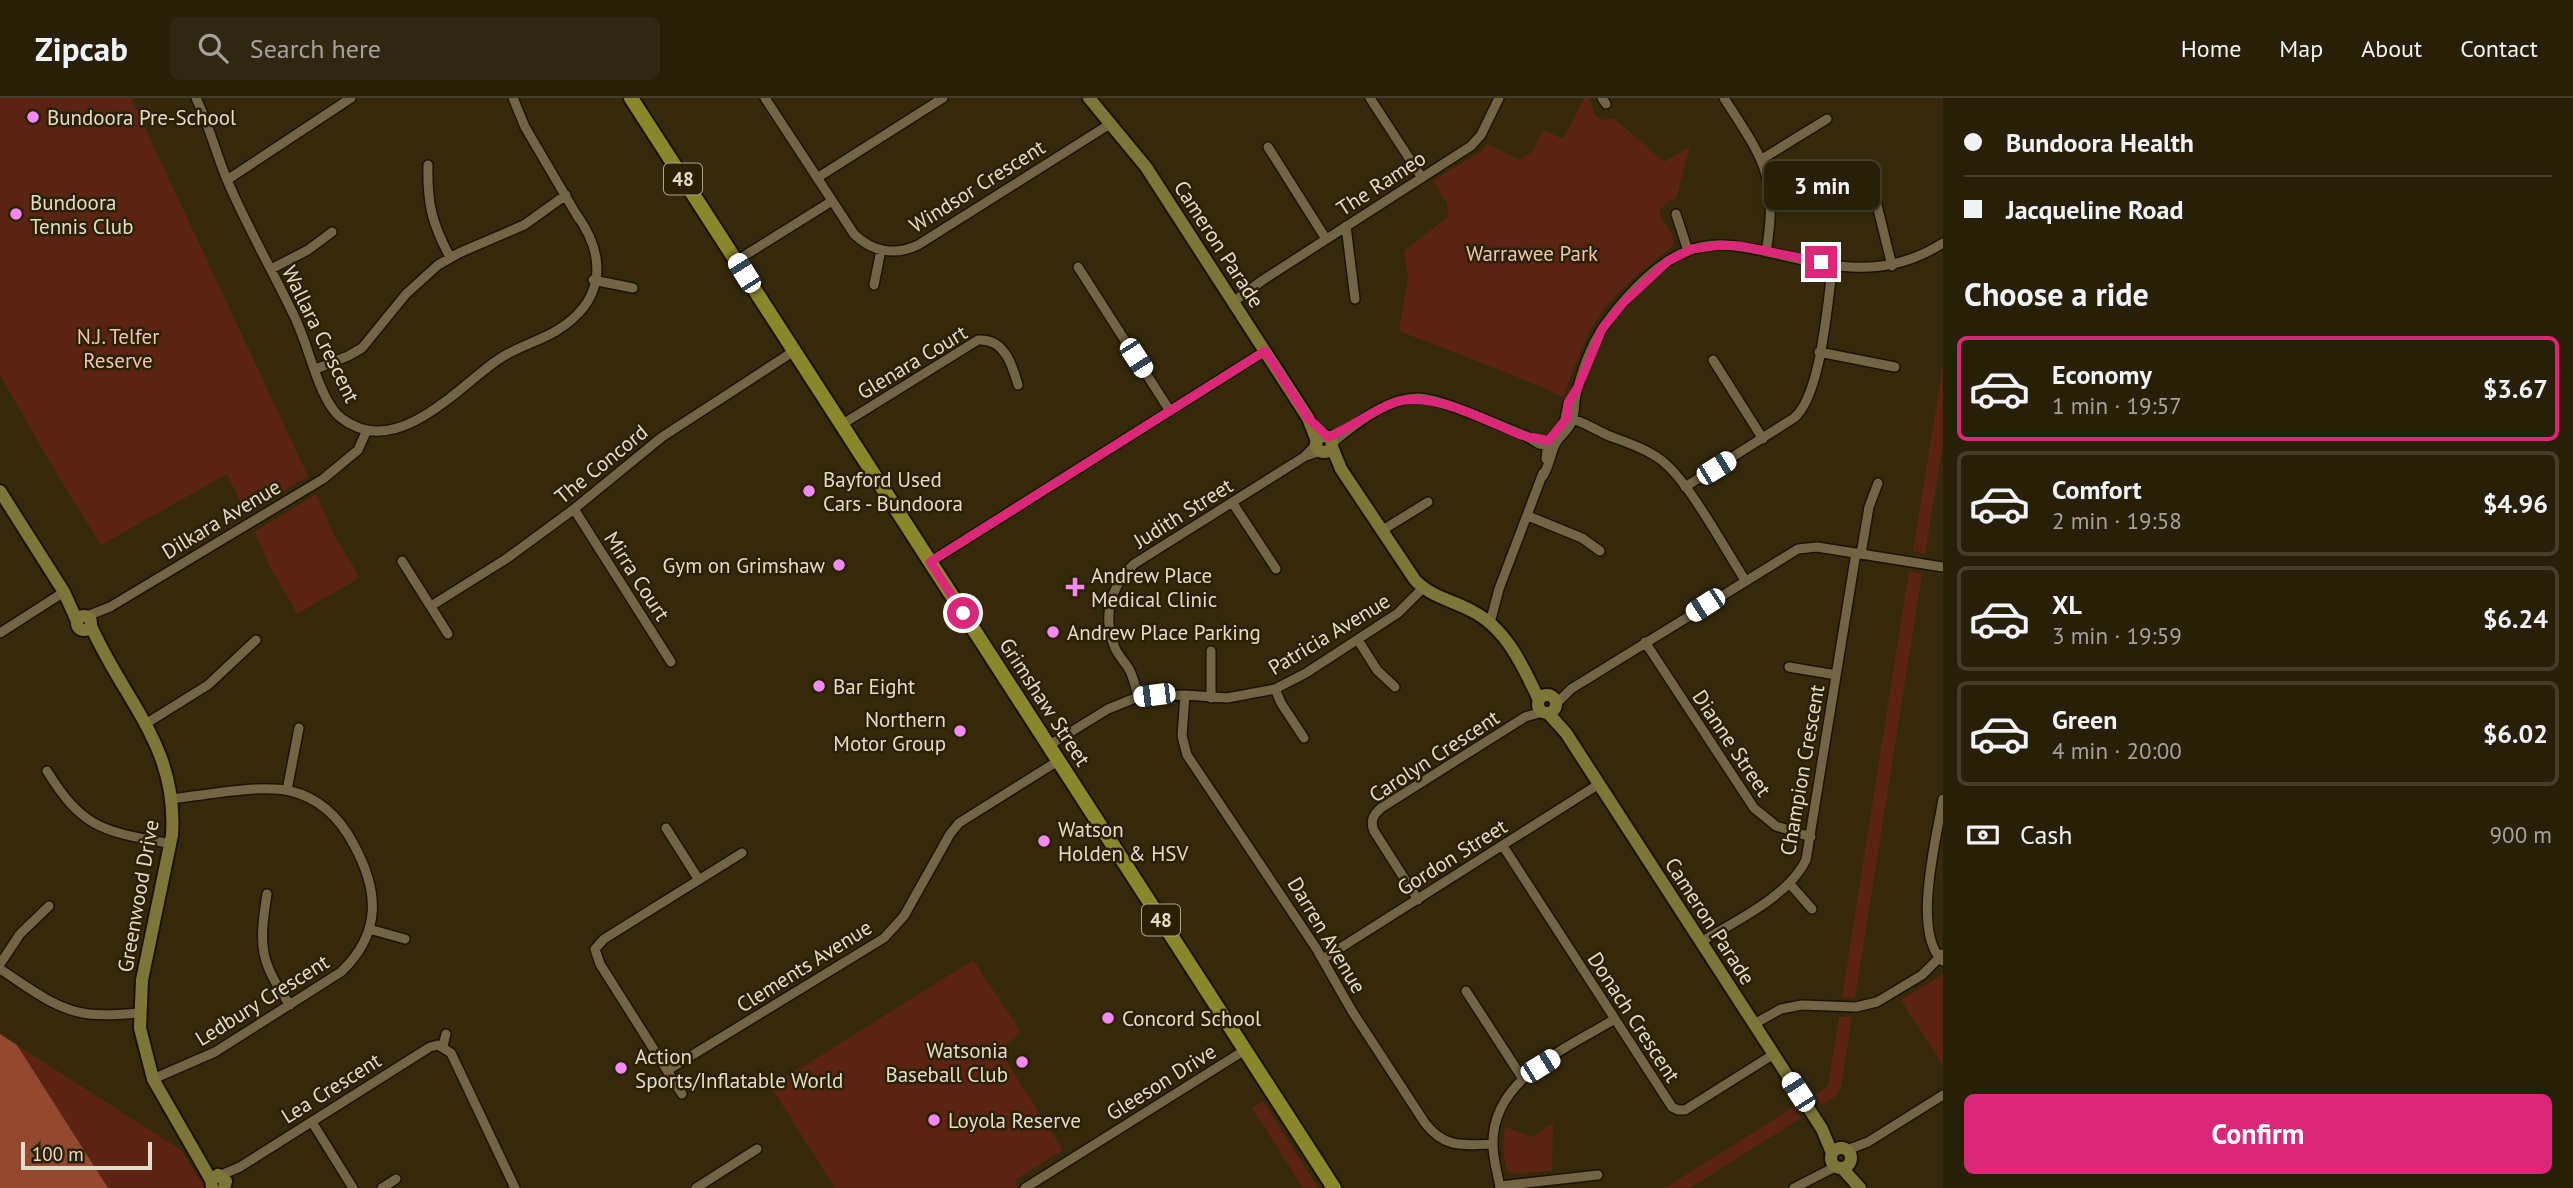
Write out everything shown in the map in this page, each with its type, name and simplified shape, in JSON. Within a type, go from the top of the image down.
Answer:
[{"type":"main road","name":"Grimshaw Street","points":[[631,98],[1334,1188]]},
{"type":"street","name":"Wallara Crescent","points":[[196,98],[227,180],[296,320],[335,411],[347,422],[364,429]]},
{"type":"street","points":[[227,180],[351,98]]},
{"type":"street","points":[[364,429],[392,430],[454,396],[502,357],[536,340],[572,313],[584,299],[594,280],[591,251],[577,215],[525,127],[513,98]]},
{"type":"street","points":[[765,98],[854,234],[870,246],[881,250],[874,285]]},
{"type":"street","points":[[817,177],[943,98]]},
{"type":"street","name":"Cameron Parade","points":[[1089,98],[1146,167],[1407,570],[1423,588],[1485,620],[1503,636],[1859,1186]]},
{"type":"street","points":[[1370,98],[1422,178]]},
{"type":"street","name":"The Rameo","points":[[1232,300],[1475,142],[1499,98]]},
{"type":"street","points":[[1724,98],[1762,159],[1770,183],[1770,212],[1763,251]]},
{"type":"street","points":[[1762,159],[1826,118]]},
{"type":"street","name":"Windsor Crescent","points":[[881,250],[900,251],[918,245],[1110,124]]},
{"type":"street","points":[[1268,147],[1326,239]]},
{"type":"street","points":[[428,165],[430,214],[450,257]]},
{"type":"street","points":[[316,369],[362,348],[417,282],[450,257],[514,230],[566,195]]},
{"type":"street","points":[[736,261],[832,201]]},
{"type":"street","points":[[1877,201],[1892,265]]},
{"type":"street","points":[[1676,214],[1688,251]]},
{"type":"street","points":[[1346,226],[1355,299]]},
{"type":"street","points":[[271,269],[308,250],[332,232]]},
{"type":"street","points":[[1745,580],[1672,470],[1652,454],[1600,432],[1588,430],[1571,420],[1568,403],[1578,387],[1597,338],[1608,319],[1653,272],[1688,251],[1720,245],[1865,269],[1892,265],[1921,256],[1943,243]]},
{"type":"street","points":[[1685,487],[1763,439],[1794,418],[1804,407],[1812,387],[1836,265]]},
{"type":"street","points":[[1078,267],[1170,411]]},
{"type":"street","points":[[594,280],[633,288]]},
{"type":"street","name":"Glenara Court","points":[[842,425],[978,340],[990,340],[1000,348],[1010,362],[1018,385]]},
{"type":"street","name":"The Concord","points":[[430,606],[506,559],[574,509],[662,437],[794,351]]},
{"type":"street","points":[[930,562],[1265,351]]},
{"type":"street","points":[[1819,352],[1895,367]]},
{"type":"street","points":[[1713,360],[1763,439]]},
{"type":"street","name":"Judith Street","points":[[1138,697],[1131,672],[1115,648],[1108,614],[1116,587],[1134,564],[1349,429],[1387,406],[1419,398],[1439,402],[1549,444]]},
{"type":"street","points":[[1485,620],[1543,476],[1549,444],[1571,420]]},
{"type":"street","name":"Dilkara Avenue","points":[[86,622],[323,479],[348,459],[364,429]]},
{"type":"street","name":"Champion Crescent","points":[[1701,942],[1790,884],[1806,860],[1858,553],[1878,483]]},
{"type":"street","name":"Greenwood Drive","points":[[0,491],[86,622],[147,723],[162,757],[172,799],[171,844],[142,980],[140,1013],[143,1043],[153,1079],[194,1148],[221,1183]]},
{"type":"street","points":[[1232,502],[1276,569]]},
{"type":"street","points":[[1381,531],[1428,502]]},
{"type":"street","name":"Mirra Court","points":[[574,509],[671,662]]},
{"type":"street","points":[[1528,516],[1582,538],[1600,551]]},
{"type":"street","name":"Carolyn Crescent","points":[[1418,900],[1374,831],[1371,823],[1381,808],[1783,556],[1804,547],[1817,547],[1943,567]]},
{"type":"street","points":[[402,561],[448,634]]},
{"type":"street","name":"Patricia Avenue","points":[[1048,746],[1108,709],[1138,697],[1185,695],[1211,698],[1244,696],[1276,689],[1306,673],[1405,608],[1423,588]]},
{"type":"street","points":[[0,633],[64,592]]},
{"type":"street","points":[[147,723],[208,685],[256,640]]},
{"type":"street","points":[[1358,640],[1377,670],[1395,687]]},
{"type":"street","name":"Dianne Street","points":[[1646,642],[1754,808],[1776,826],[1811,837]]},
{"type":"street","points":[[1211,650],[1211,698]]},
{"type":"street","points":[[1790,667],[1836,675]]},
{"type":"street","points":[[1276,689],[1281,703],[1304,738]]},
{"type":"street","name":"Darren Avenue","points":[[1185,695],[1182,736],[1187,755],[1251,847],[1323,959],[1352,1011],[1430,1130],[1448,1142],[1493,1144]]},
{"type":"street","points":[[287,790],[299,728]]},
{"type":"street","name":"Clements Avenue","points":[[668,1070],[884,938],[904,916],[950,834],[959,823],[1058,761]]},
{"type":"street","points":[[47,771],[65,800],[86,819],[113,831],[171,844]]},
{"type":"street","name":"Gordon Street","points":[[1323,959],[1599,784]]},
{"type":"street","name":"Ledbury Crescent","points":[[153,1079],[215,1052],[333,978],[350,964],[358,953],[369,929],[373,904],[370,880],[350,837],[339,820],[321,804],[287,790],[259,790],[172,799]]},
{"type":"street","points":[[1756,1026],[1781,1009],[1813,1004],[1846,1007],[1867,1005],[1886,998],[1936,970],[1942,957],[1928,927],[1927,901],[1943,799]]},
{"type":"street","points":[[666,828],[699,880]]},
{"type":"street","name":"Donach Crescent","points":[[1503,846],[1669,1103],[1678,1110],[1690,1107],[1774,1054]]},
{"type":"street","points":[[682,1094],[600,964],[595,949],[604,939],[742,853]]},
{"type":"street","points":[[1790,884],[1812,909]]},
{"type":"street","points":[[267,894],[261,933],[263,954],[270,975],[290,1006]]},
{"type":"street","points":[[49,906],[20,934],[0,967],[48,1000],[74,1011],[100,1014],[140,1013]]},
{"type":"street","points":[[369,929],[405,939]]},
{"type":"street","points":[[1466,991],[1523,1079]]},
{"type":"street","points":[[1598,1175],[1500,1187],[1493,1144],[1494,1130],[1503,1105],[1513,1088],[1615,1019]]},
{"type":"street","points":[[446,1034],[443,1046],[453,1056],[515,1188]]},
{"type":"street","name":"Lea Crescent","points":[[221,1183],[240,1167],[430,1047],[443,1046]]},
{"type":"street","name":"Gleeson Drive","points":[[1025,1188],[1245,1050]]},
{"type":"street","points":[[1794,1188],[1943,1095]]},
{"type":"street","points":[[312,1122],[353,1188]]},
{"type":"street","points":[[696,1188],[757,1149]]},
{"type":"street","points":[[382,1188],[396,1179]]},
{"type":"green space","name":"N.J. Telfer Reserve","points":[[0,98],[131,98],[308,476],[246,514],[227,474],[101,545],[0,375]]},
{"type":"green space","name":"Warrawee Park","points":[[1584,98],[1589,98],[1596,117],[1604,120],[1614,118],[1664,162],[1690,146],[1676,199],[1668,201],[1660,210],[1674,245],[1627,284],[1598,318],[1582,347],[1563,397],[1399,331],[1408,278],[1404,251],[1448,217],[1447,203],[1433,181],[1483,150],[1487,144],[1519,160],[1533,151],[1543,130],[1563,139]]},
{"type":"green space","points":[[1943,365],[1943,442],[1925,554],[1913,551]]},
{"type":"green space","points":[[316,494],[335,537],[358,574],[356,580],[297,614],[270,567],[255,532]]},
{"type":"green space","points":[[1909,571],[1922,574],[1855,998],[1842,997]]},
{"type":"green space","name":"Loyola Reserve","points":[[973,960],[1021,1032],[999,1050],[1063,1150],[1016,1179],[1017,1188],[835,1188],[771,1087]]},
{"type":"green space","points":[[1943,974],[1943,1065],[1901,1000]]},
{"type":"green space","points":[[1839,1017],[1852,1017],[1841,1087],[1837,1095],[1822,1105],[1815,1095],[1828,1086]]},
{"type":"green space","points":[[17,1045],[181,1150],[205,1188],[108,1188]]},
{"type":"green space","points":[[1263,1101],[1318,1188],[1303,1188],[1252,1108]]},
{"type":"green space","points":[[1794,1107],[1801,1118],[1690,1188],[1665,1188]]},
{"type":"green space","points":[[1553,1123],[1552,1171],[1512,1174],[1507,1170],[1503,1151],[1505,1127],[1532,1137]]},
{"type":"shaded area","points":[[0,1034],[17,1045],[108,1188],[0,1188]]},
{"type":"place","name":"Bundoora Pre-School","points":[[33,117]]},
{"type":"place","name":"Bundoora Tennis Club","points":[[16,214]]},
{"type":"place","name":"Bayford Used Cars - Bundoora","points":[[809,491]]},
{"type":"place","name":"Gym on Grimshaw","points":[[839,565]]},
{"type":"place","name":"Andrew Place Medical Clinic","points":[[1075,587]]},
{"type":"place","name":"Andrew Place Parking","points":[[1053,632]]},
{"type":"place","name":"Bar Eight","points":[[819,686]]},
{"type":"place","name":"Northern Motor Group","points":[[960,731]]},
{"type":"place","name":"Watson Holden & HSV","points":[[1044,841]]},
{"type":"place","name":"Concord School","points":[[1108,1018]]},
{"type":"place","name":"Watsonia Baseball Club","points":[[1022,1062]]},
{"type":"place","name":"Action Sports/Inflatable World","points":[[621,1068]]},
{"type":"place","name":"Loyola Reserve","points":[[934,1120]]},
{"type":"route","points":[[963,613],[930,562],[1265,351],[1308,418],[1328,437],[1349,429],[1387,406],[1419,398],[1439,402],[1526,436],[1548,441],[1567,418],[1568,403],[1578,387],[1597,338],[1608,319],[1653,272],[1668,261],[1692,249],[1730,245],[1821,262]]}]
